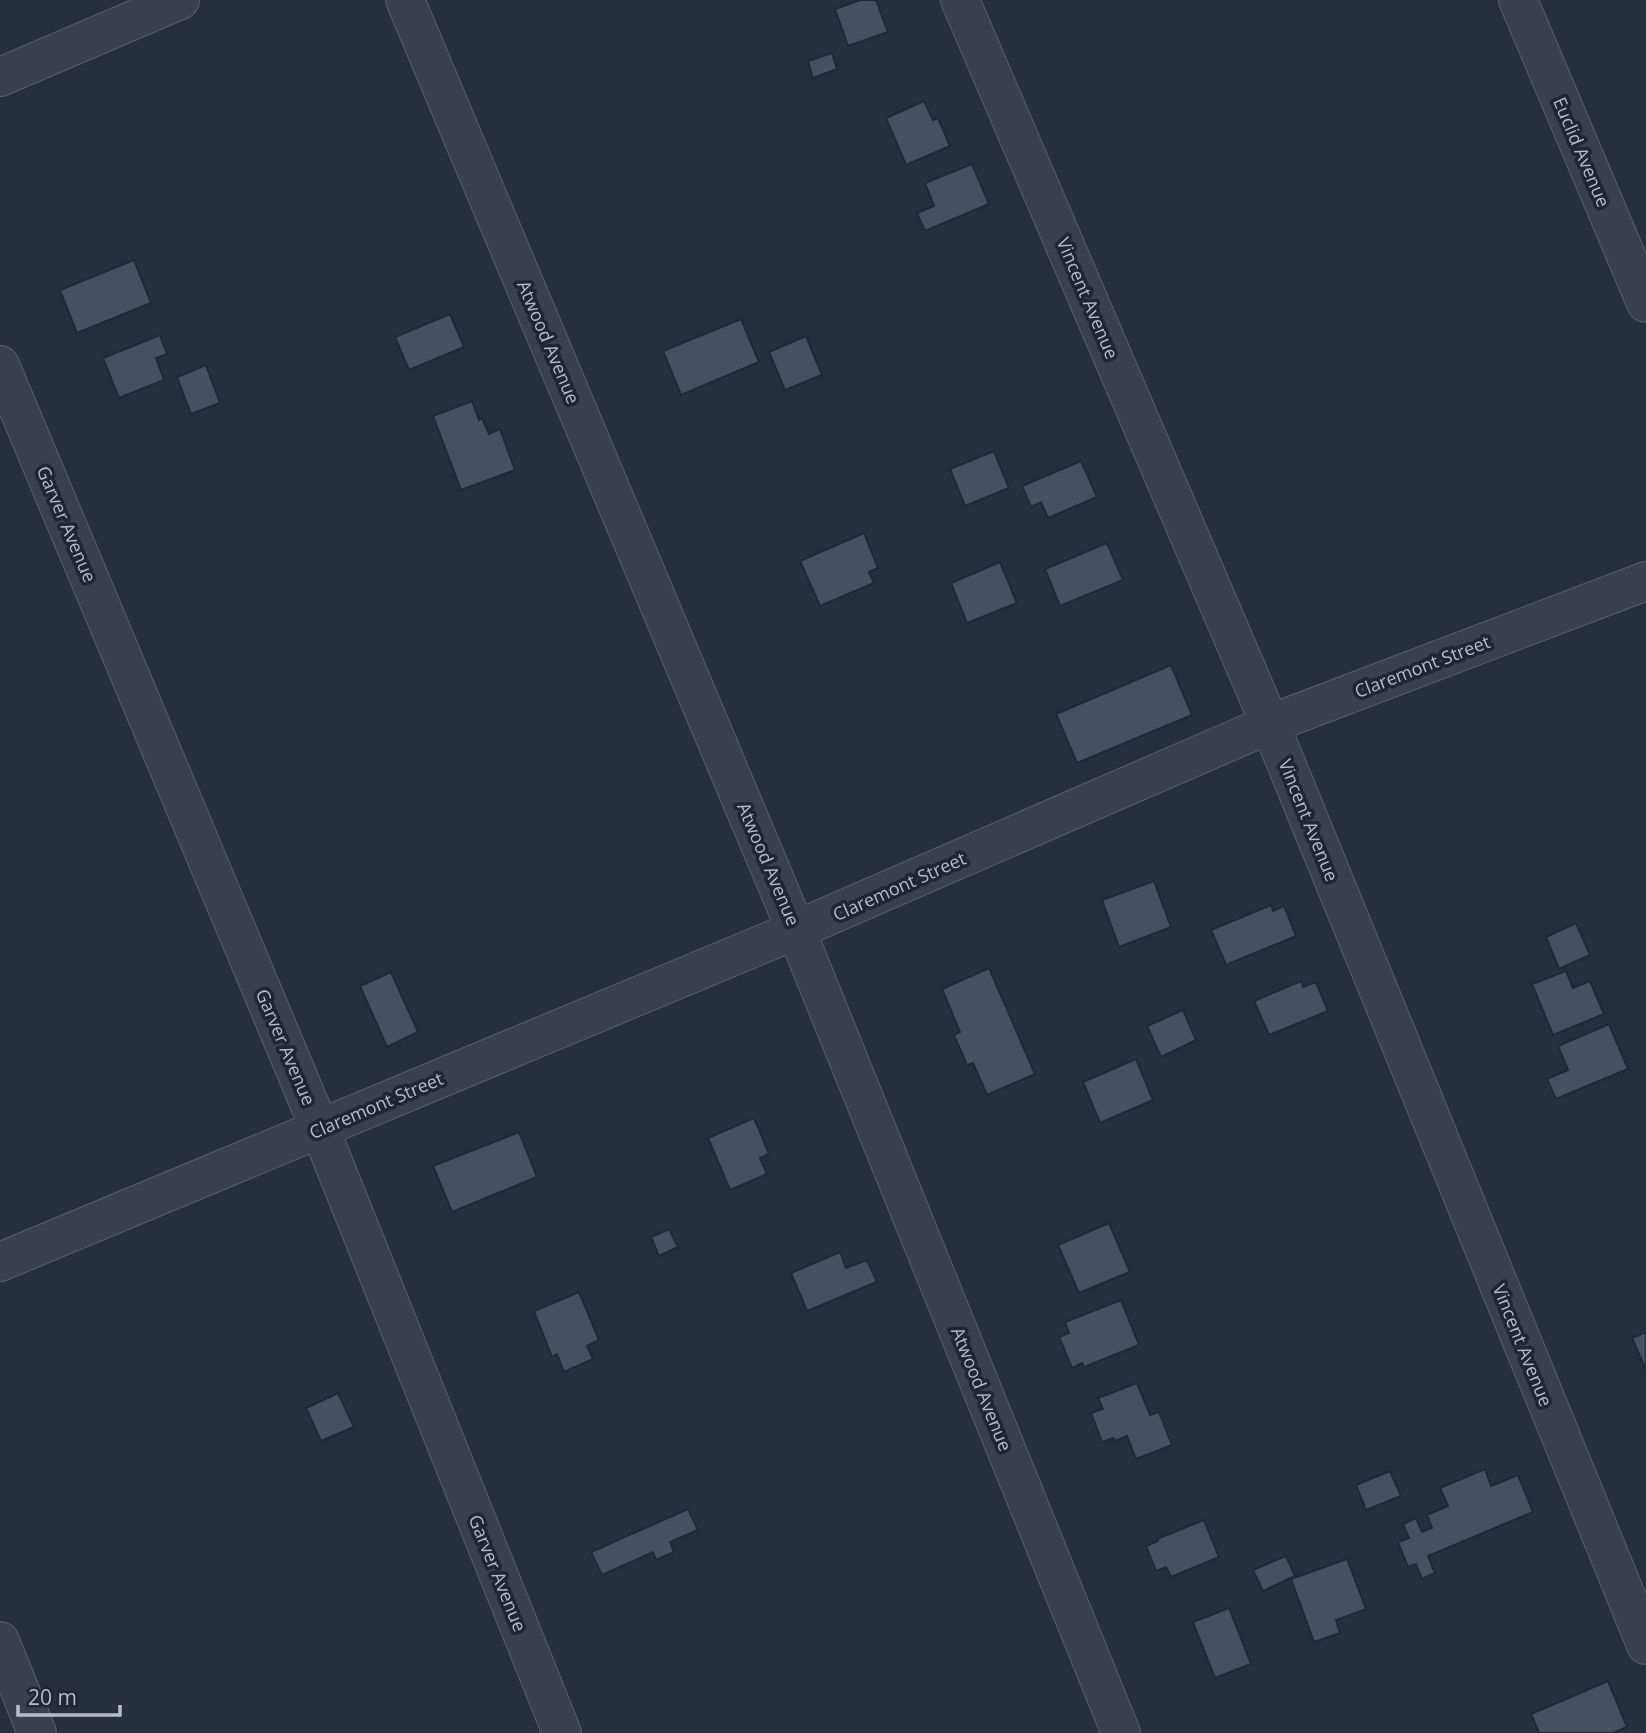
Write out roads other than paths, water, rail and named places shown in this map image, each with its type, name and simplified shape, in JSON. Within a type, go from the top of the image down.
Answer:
[{"type":"street","points":[[0,76],[180,0]]},
{"type":"street","name":"Atwood Avenue","points":[[405,0],[796,930],[1121,1733]]},
{"type":"street","name":"Vincent Avenue","points":[[960,0],[1270,724],[1646,1645]]},
{"type":"street","name":"Euclid Avenue","points":[[1518,0],[1646,303]]},
{"type":"street","name":"Garver Avenue","points":[[0,365],[320,1129],[562,1733]]},
{"type":"street","name":"Claremont Street","points":[[0,1262],[796,930],[1270,724],[1646,581]]},
{"type":"street","points":[[0,1641],[37,1733]]}]
